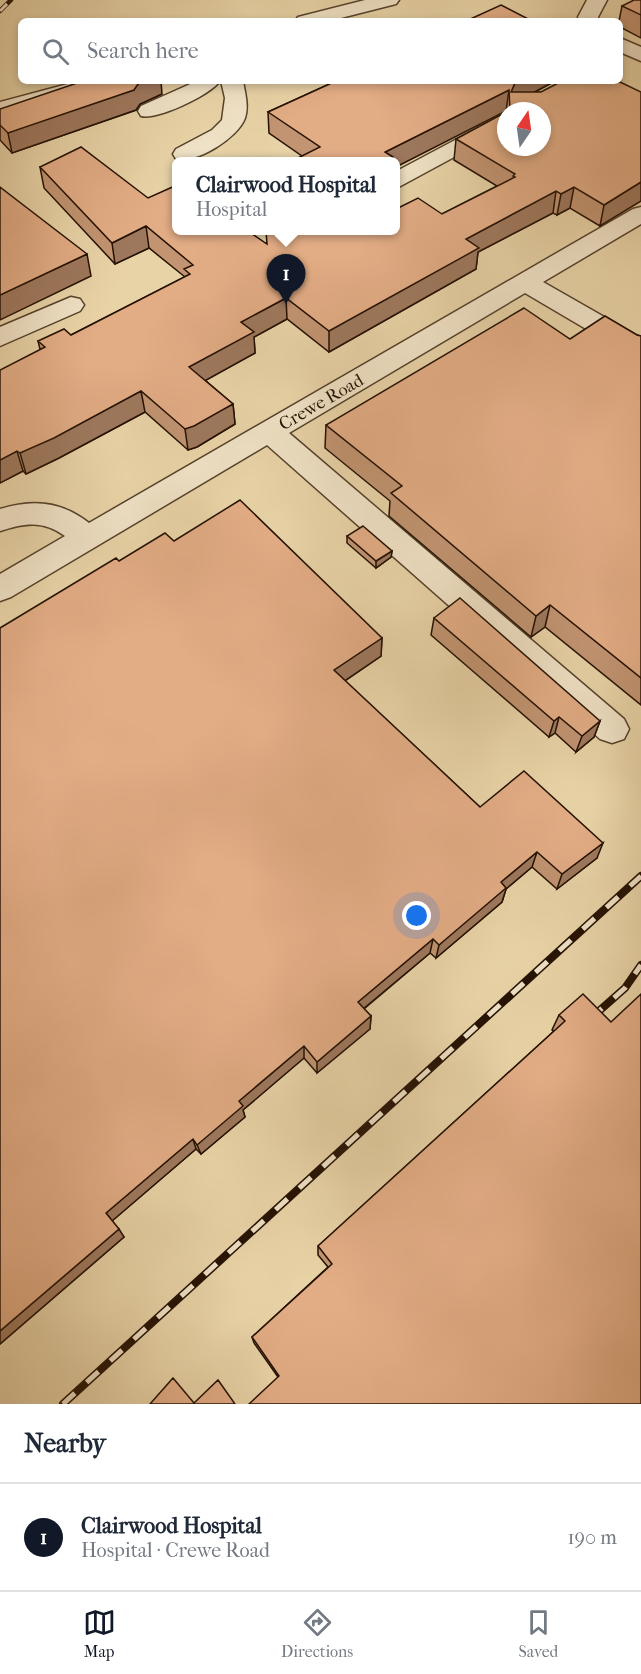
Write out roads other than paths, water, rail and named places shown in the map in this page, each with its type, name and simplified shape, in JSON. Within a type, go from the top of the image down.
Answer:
[{"type":"street","points":[[317,18],[389,0]]},
{"type":"street","points":[[588,18],[597,0]]},
{"type":"street","points":[[0,109],[92,84]]},
{"type":"street","points":[[148,111],[206,84]]},
{"type":"street","points":[[184,154],[230,128],[237,115],[237,100],[233,84]]},
{"type":"street","points":[[400,180],[497,125]]},
{"type":"street","name":"Crewe Road","points":[[0,589],[641,214]]},
{"type":"street","points":[[525,283],[641,350]]},
{"type":"street","points":[[0,337],[71,305]]},
{"type":"street","points":[[270,432],[612,729]]},
{"type":"street","points":[[0,520],[23,512],[48,513],[67,519],[87,538]]},
{"type":"railway","points":[[0,11],[11,0]]},
{"type":"railway","points":[[63,1404],[641,876]]},
{"type":"railway","points":[[590,1019],[625,988],[641,965]]},
{"type":"place","name":"Clairwood Hospital","points":[[286,304]]}]
